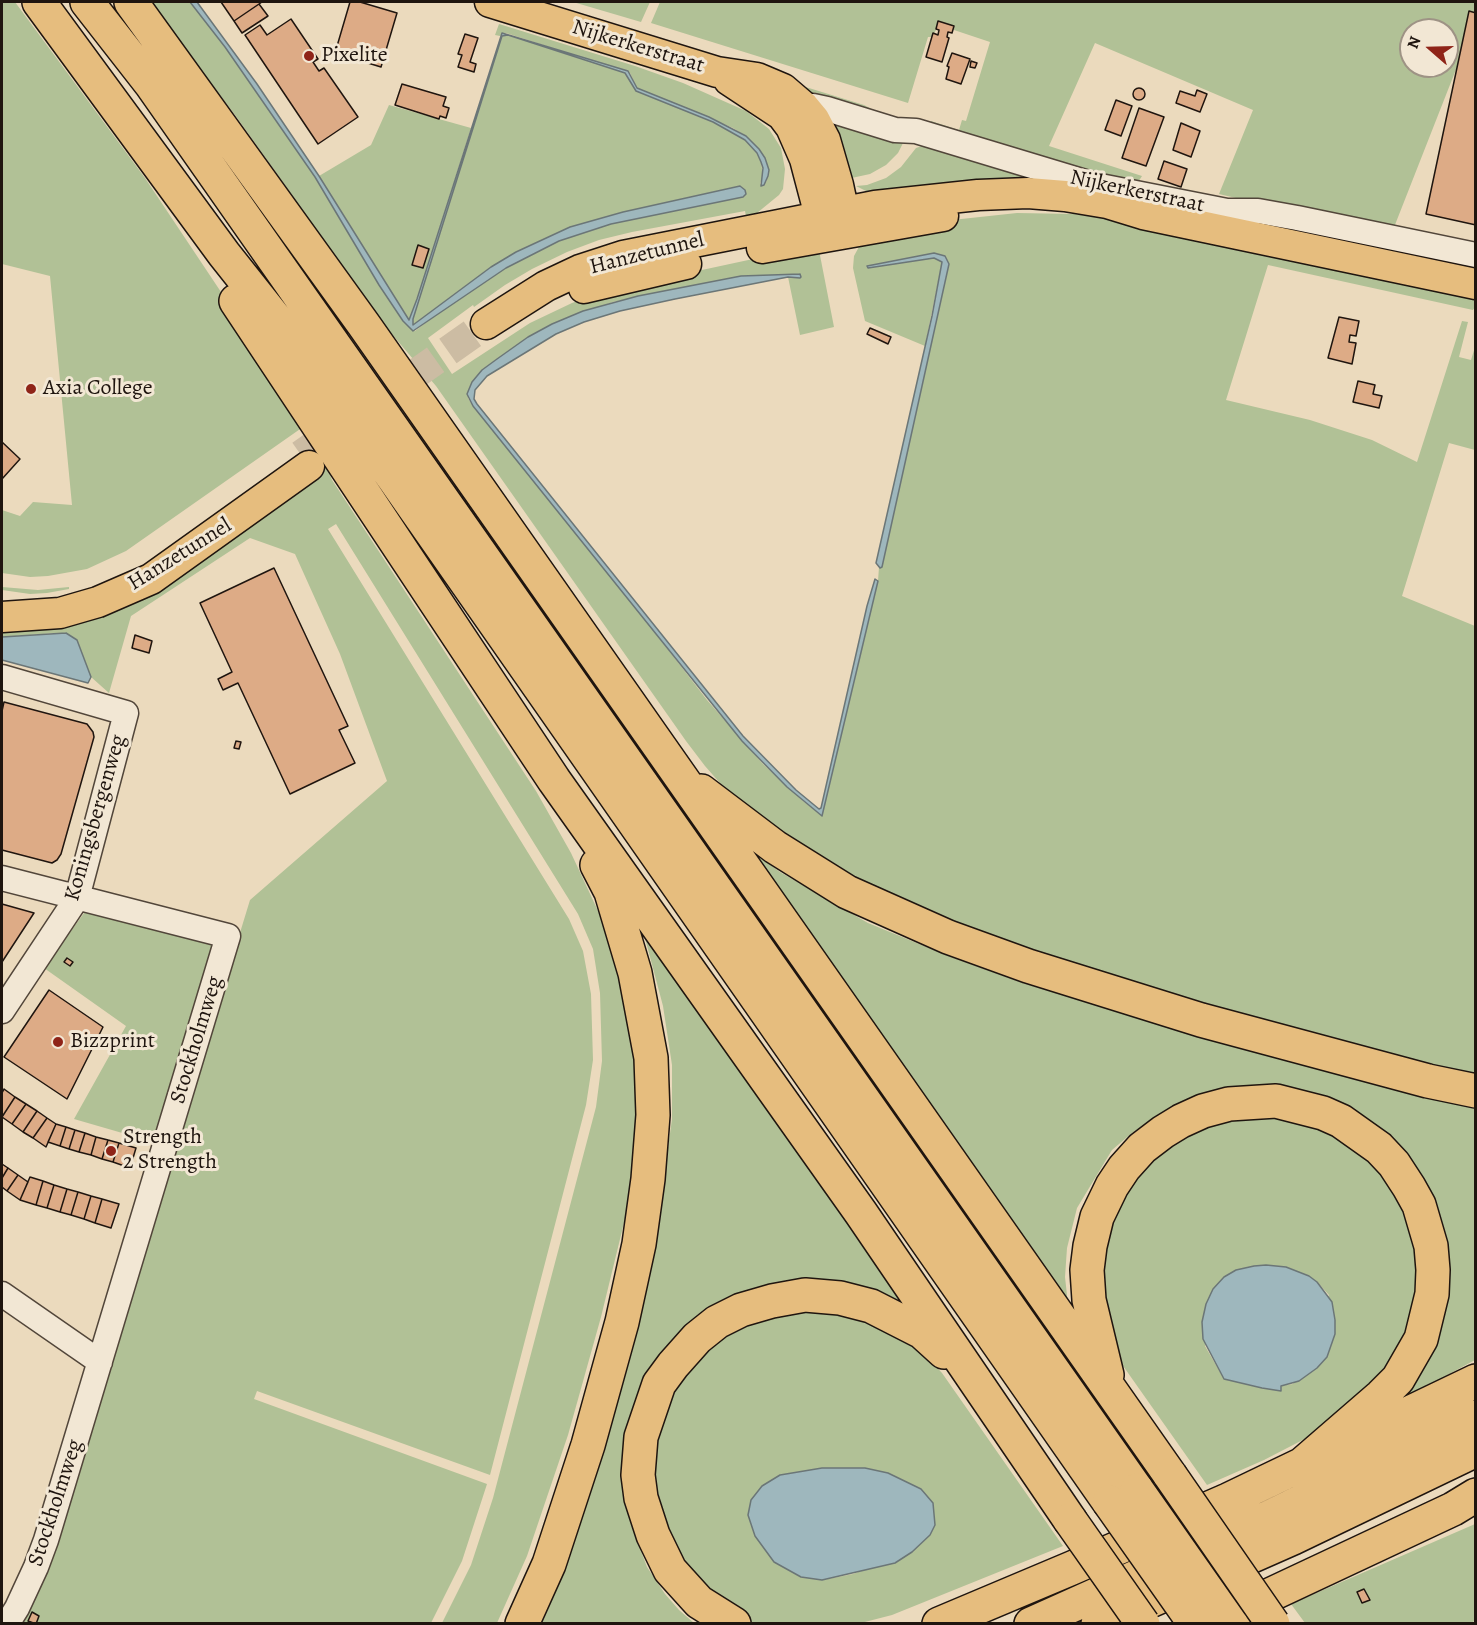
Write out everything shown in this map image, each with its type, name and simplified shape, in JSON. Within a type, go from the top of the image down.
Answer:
[{"type":"highway","points":[[39,2],[224,254],[332,390],[1123,1496],[1231,1623]]},
{"type":"highway","points":[[87,2],[151,84],[1123,1496],[1195,1623]]},
{"type":"highway","points":[[131,2],[364,325],[1273,1623]]},
{"type":"highway","points":[[224,254],[224,282],[554,780],[861,1213],[1143,1623]]},
{"type":"highway","points":[[670,764],[714,802],[802,864],[847,892],[948,937],[1028,966],[1201,1020],[1428,1081],[1476,1091]]},
{"type":"highway","points":[[522,1623],[549,1564],[570,1505],[622,1322],[640,1233],[648,1179],[653,1115],[651,1058],[632,963],[611,892],[554,780]]},
{"type":"highway","points":[[1109,1389],[1089,1300],[1087,1270],[1089,1246],[1097,1217],[1112,1186],[1124,1168],[1162,1132],[1181,1121],[1220,1106],[1253,1101],[1276,1101],[1323,1113],[1361,1134],[1394,1164],[1419,1206],[1428,1236],[1433,1270],[1432,1294],[1421,1339],[1398,1379],[1299,1467]]},
{"type":"highway","points":[[734,1623],[699,1602],[670,1570],[653,1535],[641,1498],[638,1475],[640,1437],[659,1384],[698,1338],[717,1322],[741,1310],[804,1295],[840,1298],[871,1306],[922,1332],[950,1358],[997,1412]]},
{"type":"highway","points":[[939,1623],[1072,1569],[1299,1467],[1476,1381]]},
{"type":"highway","points":[[1031,1623],[1268,1518],[1476,1417]]},
{"type":"highway","points":[[1098,1623],[1293,1538],[1476,1450]]},
{"type":"highway","points":[[1208,1623],[1468,1503]]},
{"type":"main road","name":"Nijkerkerstraat","points":[[490,2],[717,72],[793,111],[791,127],[834,225],[924,199],[978,195],[1065,196],[1107,203],[1143,214],[1476,284]]},
{"type":"main road","name":"Hanzetunnel","points":[[490,330],[552,300],[588,286],[726,254],[834,225]]},
{"type":"main road","name":"Hanzetunnel","points":[[2,597],[53,598],[84,591],[116,579],[160,555],[305,461],[151,579],[98,602],[60,613],[2,617]]},
{"type":"street","name":"Nijkerkerstraat","points":[[793,111],[827,109],[895,130],[916,131],[1095,185],[1227,211],[1258,211],[1297,218],[1476,255]]},
{"type":"street","name":"Koningsbergenweg","points":[[2,677],[126,713],[77,898],[2,1011]]},
{"type":"street","points":[[2,878],[77,898]]},
{"type":"street","name":"Stockholmweg","points":[[9,1609],[36,1567],[46,1540],[228,936],[77,898]]},
{"type":"street","points":[[2,1294],[100,1362]]},
{"type":"green space","points":[[2,2],[15,2],[145,178],[233,310],[303,427],[126,551],[87,569],[48,576],[30,577],[2,573],[2,510],[20,516],[33,502],[72,505],[50,276],[2,264]]},
{"type":"green space","points":[[149,2],[190,2],[225,47],[315,177],[379,285],[415,331],[446,307],[506,268],[559,241],[611,224],[743,197],[742,187],[739,186],[623,212],[570,227],[516,252],[491,267],[413,325],[501,36],[508,35],[625,73],[636,91],[713,122],[745,140],[757,153],[761,162],[763,175],[760,184],[767,181],[759,149],[746,136],[733,128],[637,88],[630,73],[506,33],[500,36],[495,35],[499,24],[683,83],[746,111],[769,129],[781,148],[785,169],[783,189],[757,213],[746,216],[745,211],[632,232],[599,240],[567,252],[505,285],[428,338],[452,374],[530,323],[572,303],[609,290],[818,245],[834,327],[800,335],[788,277],[800,277],[800,274],[741,276],[613,302],[552,324],[528,337],[482,370],[468,391],[468,398],[609,573],[707,700],[763,764],[822,816],[878,581],[879,567],[882,566],[949,264],[945,256],[934,253],[867,266],[868,268],[934,258],[942,262],[925,346],[865,321],[853,268],[854,256],[860,245],[952,220],[1017,213],[1074,214],[1129,222],[1475,293],[1473,310],[1268,265],[1226,400],[1310,420],[1372,440],[1417,462],[1462,321],[1468,322],[1459,357],[1471,360],[1475,347],[1475,450],[1449,443],[1402,596],[1475,626],[1475,1079],[1121,981],[940,919],[832,869],[727,791],[686,741],[436,386],[346,276],[235,115]]},
{"type":"green space","points":[[573,2],[650,2],[641,22]]},
{"type":"green space","points":[[660,2],[1476,2],[1475,21],[1459,62],[1459,18],[1399,18],[1399,78],[1453,78],[1391,235],[1219,194],[1253,110],[1095,43],[1049,146],[1142,176],[1135,187],[932,130],[931,121],[959,130],[962,120],[966,121],[990,42],[939,25],[932,37],[928,37],[908,103],[651,23]]},
{"type":"green space","points":[[770,76],[864,105],[881,114],[803,97]]},
{"type":"green space","points":[[389,105],[471,128],[409,320],[319,176],[371,145]]},
{"type":"green space","points":[[822,115],[905,139],[898,153],[886,165],[870,174],[847,179]]},
{"type":"green space","points":[[928,144],[1075,186],[868,192],[856,186],[867,185],[886,178],[901,167],[916,148]]},
{"type":"green space","points":[[326,464],[332,480],[536,791],[571,853],[612,941],[636,1052],[638,1136],[631,1194],[601,1317],[568,1435],[527,1556],[497,1623],[442,1623],[471,1565],[493,1498],[596,1107],[602,1061],[600,993],[593,949],[578,914],[336,524],[328,529],[569,919],[583,951],[591,994],[593,1060],[586,1105],[490,1475],[257,1391],[254,1399],[487,1484],[462,1561],[431,1623],[17,1623],[77,1466],[250,900],[387,781],[340,654],[295,554],[250,538],[131,616],[109,693],[91,677],[77,640],[57,633],[2,637],[2,621],[71,614]]},
{"type":"green space","points":[[2,587],[38,590],[69,587],[69,589],[30,594],[2,590]]},
{"type":"green space","points":[[746,847],[780,872],[868,923],[1023,983],[1218,1042],[1475,1108],[1475,1360],[1401,1400],[1424,1366],[1450,1267],[1443,1230],[1431,1196],[1279,1087],[1223,1087],[1161,1113],[1112,1150],[1077,1208],[1067,1248],[1065,1277],[1068,1304]]},
{"type":"green space","points":[[87,909],[214,944],[157,1139],[143,1139],[74,1119],[126,1026],[44,968]]},
{"type":"green space","points":[[645,938],[895,1291],[899,1301],[861,1287],[788,1282],[768,1285],[726,1299],[684,1327],[653,1367],[629,1419],[624,1446],[626,1504],[647,1567],[665,1594],[694,1623],[532,1624],[663,1184],[672,1119],[672,1065],[663,1006]]},
{"type":"green space","points":[[1261,1113],[1334,1132],[1361,1148],[1397,1189],[1415,1230],[1419,1298],[1408,1337],[1391,1366],[1322,1430],[1264,1460],[1207,1485],[1121,1363],[1111,1334],[1100,1268],[1113,1212],[1153,1156],[1215,1120]],"holes":[[[1254,1266],[1286,1267],[1309,1276],[1329,1295],[1293,1384],[1280,1386],[1224,1379],[1205,1346]]]},
{"type":"green space","points":[[841,1308],[911,1339],[942,1373],[1063,1546],[892,1615],[861,1623],[753,1623],[731,1615],[680,1574],[645,1488],[658,1405],[721,1327],[765,1310]],"holes":[[[822,1468],[935,1525],[930,1535],[912,1552],[853,1574],[823,1580],[801,1577],[780,1475]]]},
{"type":"green space","points":[[1475,1524],[1475,1621],[1467,1624],[1305,1623],[1291,1604]]},
{"type":"water","points":[[190,2],[197,2],[257,84],[319,176],[409,320],[502,33],[628,71],[637,88],[709,117],[746,136],[765,158],[769,170],[768,176],[764,185],[761,186],[763,168],[761,162],[757,153],[745,140],[713,122],[636,91],[625,73],[508,35],[502,36],[413,325],[491,267],[516,252],[570,227],[623,212],[740,186],[746,194],[743,197],[611,224],[559,241],[506,268],[413,331],[403,321],[379,285],[315,177],[225,47]]},
{"type":"water","points":[[934,253],[945,256],[949,264],[880,568],[876,563],[942,262],[934,258],[868,268],[867,266]]},
{"type":"water","points":[[800,274],[800,278],[788,277],[675,299],[620,311],[584,322],[556,334],[487,376],[475,390],[474,399],[743,736],[796,790],[819,809],[867,606],[875,579],[878,581],[822,816],[787,787],[742,741],[473,406],[467,394],[472,382],[482,370],[497,359],[528,337],[583,311],[638,296],[741,276]]},
{"type":"water","points":[[66,633],[77,640],[91,677],[88,683],[2,660],[2,637]]},
{"type":"water","points":[[1266,1265],[1286,1267],[1309,1276],[1317,1282],[1332,1302],[1335,1320],[1335,1334],[1327,1357],[1317,1368],[1299,1381],[1281,1386],[1281,1391],[1224,1379],[1203,1339],[1202,1322],[1206,1304],[1213,1289],[1224,1277],[1236,1270]]},
{"type":"water","points":[[822,1468],[865,1468],[888,1473],[921,1489],[933,1503],[935,1525],[930,1535],[912,1552],[895,1563],[822,1580],[801,1577],[774,1562],[755,1536],[748,1515],[751,1500],[762,1486],[780,1475]]},
{"type":"building","points":[[221,2],[262,2],[234,21]]},
{"type":"building","points":[[350,2],[360,2],[397,13],[381,67],[335,53]]},
{"type":"building","points":[[259,4],[268,16],[242,33],[234,21]]},
{"type":"building","points":[[1469,11],[1476,13],[1476,225],[1426,214],[1455,78],[1459,78],[1459,58]]},
{"type":"building","points":[[291,19],[318,59],[313,62],[319,71],[324,68],[358,117],[318,144],[245,35],[260,25],[267,35]]},
{"type":"building","points":[[938,21],[954,26],[952,33],[948,32],[947,37],[949,38],[942,62],[926,57],[933,33],[938,35],[939,30],[936,29]]},
{"type":"building","points":[[465,34],[478,38],[470,62],[476,64],[474,72],[458,67],[462,55],[458,54]]},
{"type":"building","points":[[952,53],[970,59],[961,84],[946,79],[949,67],[947,66]]},
{"type":"building","points":[[971,61],[977,63],[975,68],[970,67]]},
{"type":"building","points":[[402,84],[446,97],[443,106],[449,108],[446,118],[440,116],[439,119],[395,105]]},
{"type":"building","points":[[1139,88],[1145,94],[1139,100],[1133,94]]},
{"type":"building","points":[[1197,90],[1207,94],[1200,112],[1176,103],[1180,91],[1195,96]]},
{"type":"building","points":[[1116,100],[1132,106],[1121,136],[1105,130]]},
{"type":"building","points":[[1139,108],[1164,117],[1146,166],[1122,158]]},
{"type":"building","points":[[1181,123],[1200,131],[1191,157],[1173,150]]},
{"type":"building","points":[[1164,161],[1187,169],[1181,187],[1158,179]]},
{"type":"building","points":[[418,245],[429,249],[423,268],[412,265]]},
{"type":"building","points":[[1339,317],[1359,321],[1356,336],[1350,335],[1349,342],[1356,343],[1352,364],[1328,358]]},
{"type":"building","points":[[870,328],[891,337],[888,344],[867,334]]},
{"type":"building","points":[[1358,381],[1375,385],[1373,394],[1382,396],[1379,408],[1353,402]]},
{"type":"building","points":[[2,442],[20,459],[2,479]]},
{"type":"building","points":[[274,568],[348,726],[339,730],[355,763],[290,794],[238,683],[223,690],[218,679],[232,672],[200,603]]},
{"type":"building","points":[[135,635],[152,641],[149,653],[132,648]]},
{"type":"building","points":[[4,702],[87,724],[93,732],[94,737],[61,854],[52,863],[2,850],[2,711]]},
{"type":"building","points":[[236,741],[241,742],[239,749],[234,748]]},
{"type":"building","points":[[2,904],[34,913],[2,962]]},
{"type":"building","points":[[67,958],[73,962],[70,966],[64,962]]},
{"type":"building","points":[[49,990],[103,1027],[67,1099],[4,1057]]},
{"type":"building","points":[[4,1089],[15,1097],[2,1117],[2,1093]]},
{"type":"building","points":[[15,1097],[26,1104],[12,1124],[2,1117]]},
{"type":"building","points":[[26,1104],[37,1111],[23,1132],[12,1124]]},
{"type":"building","points":[[37,1111],[47,1118],[33,1138],[23,1132]]},
{"type":"building","points":[[47,1118],[56,1124],[46,1147],[33,1138]]},
{"type":"building","points":[[56,1124],[66,1127],[60,1146],[48,1142]]},
{"type":"building","points":[[66,1127],[75,1130],[69,1149],[60,1146]]},
{"type":"building","points":[[75,1130],[85,1133],[79,1152],[69,1149]]},
{"type":"building","points":[[85,1133],[96,1137],[91,1155],[79,1152]]},
{"type":"building","points":[[96,1137],[108,1140],[102,1159],[91,1155]]},
{"type":"building","points":[[108,1140],[119,1143],[113,1162],[102,1159]]},
{"type":"building","points":[[119,1143],[136,1148],[130,1168],[113,1162]]},
{"type":"building","points":[[2,1164],[8,1168],[2,1178]]},
{"type":"building","points":[[8,1168],[18,1175],[7,1191],[2,1187],[2,1178]]},
{"type":"building","points":[[18,1175],[28,1182],[20,1200],[7,1191]]},
{"type":"building","points":[[30,1177],[43,1181],[36,1205],[20,1200]]},
{"type":"building","points":[[43,1181],[54,1185],[47,1208],[36,1205]]},
{"type":"building","points":[[54,1185],[67,1189],[60,1212],[47,1208]]},
{"type":"building","points":[[67,1189],[78,1192],[71,1215],[60,1212]]},
{"type":"building","points":[[78,1192],[91,1196],[84,1219],[71,1215]]},
{"type":"building","points":[[91,1196],[102,1199],[95,1223],[84,1219]]},
{"type":"building","points":[[102,1199],[119,1204],[111,1228],[95,1223]]},
{"type":"building","points":[[1364,1589],[1370,1600],[1362,1603],[1357,1592]]},
{"type":"building","points":[[32,1612],[39,1616],[36,1624],[28,1621]]},
{"type":"tunnel","points":[[301,455],[486,324]]},
{"type":"place","name":"Pixelite","points":[[309,56]]},
{"type":"place","name":"Axia College","points":[[31,389]]},
{"type":"place","name":"Bizzprint","points":[[58,1042]]},
{"type":"place","name":"Strength 2 Strength","points":[[111,1151]]}]
